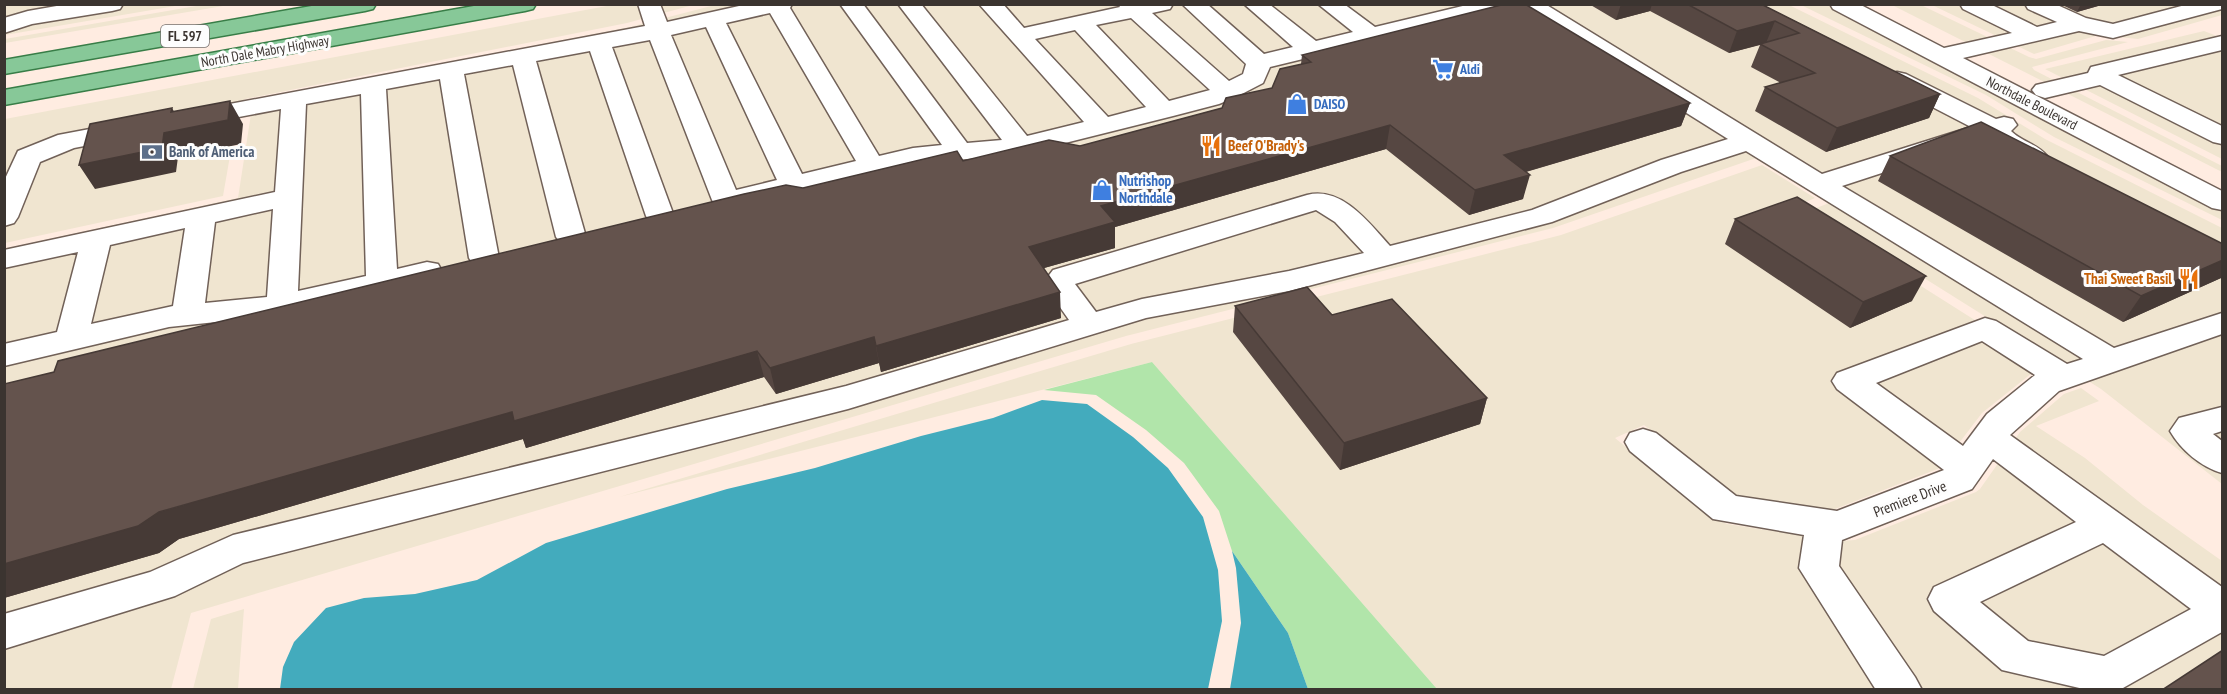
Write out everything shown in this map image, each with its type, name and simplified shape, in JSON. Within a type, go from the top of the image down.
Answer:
[{"type":"main road","name":"North Dale Mabry Highway","points":[[4,66],[365,4]]},
{"type":"main road","name":"North Dale Mabry Highway","points":[[4,98],[525,4]]},
{"type":"street","points":[[10,24],[28,18],[112,4]]},
{"type":"street","points":[[649,4],[658,31],[682,211]]},
{"type":"street","points":[[851,4],[960,152]]},
{"type":"street","points":[[909,4],[1021,147]]},
{"type":"street","points":[[994,8],[1046,15],[1067,15],[1079,10],[1162,4]]},
{"type":"street","points":[[1193,4],[1259,62]]},
{"type":"street","points":[[1255,4],[1312,50]]},
{"type":"street","points":[[1329,4],[1371,35]]},
{"type":"street","points":[[1400,4],[1427,22]]},
{"type":"street","points":[[1529,4],[1819,184],[2111,361]]},
{"type":"street","name":"Northdale Boulevard","points":[[1841,4],[2223,202]]},
{"type":"street","name":"Northdale Boulevard","points":[[1879,4],[2223,181]]},
{"type":"street","points":[[1971,4],[2033,34]]},
{"type":"street","points":[[2036,4],[2079,24],[2113,32],[2217,4]]},
{"type":"street","points":[[4,217],[28,157],[67,141],[658,31],[779,5],[872,166]]},
{"type":"street","points":[[1259,62],[1486,6]]},
{"type":"street","points":[[1133,7],[1227,92]]},
{"type":"street","points":[[994,8],[1102,126]]},
{"type":"street","points":[[1018,36],[1079,10]]},
{"type":"street","points":[[1079,10],[1164,111]]},
{"type":"street","points":[[713,19],[793,184]]},
{"type":"street","points":[[1941,56],[2079,24]]},
{"type":"street","points":[[599,42],[682,211]]},
{"type":"street","points":[[2223,43],[2100,72],[2103,77],[2223,136]]},
{"type":"street","points":[[523,56],[571,237]]},
{"type":"street","points":[[682,211],[913,156],[1021,147],[1164,111],[1227,92],[1254,78],[1259,62]]},
{"type":"street","points":[[1878,69],[1994,128],[2008,143],[2059,169]]},
{"type":"street","points":[[4,355],[169,317],[282,305],[476,260],[451,70]]},
{"type":"street","points":[[2045,90],[2103,77]]},
{"type":"street","points":[[372,84],[382,282]]},
{"type":"street","points":[[282,305],[294,99]]},
{"type":"street","points":[[1819,184],[1994,128],[2052,114]]},
{"type":"street","points":[[4,632],[161,585],[233,550],[848,398],[1142,309],[1289,281],[1542,216],[1671,166],[1749,141]]},
{"type":"street","points":[[4,259],[289,197]]},
{"type":"street","points":[[1089,325],[1059,282],[1064,277],[1317,201],[1330,204],[1343,214],[1384,257]]},
{"type":"street","points":[[188,315],[201,216]]},
{"type":"street","points":[[70,340],[97,238]]},
{"type":"street","name":"Premiere Drive","points":[[1643,442],[1726,509],[1839,526],[1959,480],[2000,423],[2047,383],[2223,323]]},
{"type":"street","points":[[1968,468],[1849,381],[1984,328],[2064,378]]},
{"type":"street","points":[[2223,419],[2192,427],[2188,431],[2194,439],[2223,460]]},
{"type":"street","points":[[1989,438],[2108,524],[2223,610],[2108,675],[2018,657],[1948,599],[2108,524]]},
{"type":"street","points":[[1825,524],[1819,568],[1900,690]]},
{"type":"shaded area","points":[[2222,4],[2222,15],[2138,39],[2099,35],[2034,54],[1932,5]]},
{"type":"shaded area","points":[[5,5],[181,5],[5,35]]},
{"type":"shaded area","points":[[202,5],[229,5],[5,43],[5,39]]},
{"type":"shaded area","points":[[612,5],[693,5],[627,23],[245,99],[239,104],[223,196],[5,243],[5,119]]},
{"type":"shaded area","points":[[715,5],[1789,5],[1978,98],[2045,139],[2222,228],[2222,484],[2101,389],[1814,209],[1834,201],[1762,156],[1553,228],[1126,336],[191,613],[171,689],[5,689],[4,249],[238,198],[253,101],[630,27]]},
{"type":"shaded area","points":[[1801,5],[1827,5],[2222,211],[2222,220],[2054,137],[1986,95]]},
{"type":"shaded area","points":[[1892,5],[1921,5],[2036,59],[2106,40],[2128,42],[2032,67],[2222,166],[2222,172]]},
{"type":"shaded area","points":[[2204,31],[2222,38],[2222,159],[2045,69]]},
{"type":"shaded area","points":[[1762,165],[1815,198],[1801,204],[1804,212],[2049,367],[2032,373],[1982,413],[1940,468],[1830,511],[1735,496],[1644,425],[1615,438],[1711,517],[1727,524],[1841,541],[1855,540],[1976,492],[2020,432],[2064,394],[2081,388],[2099,401],[2036,426],[2085,458],[2143,505],[2222,561],[2222,689],[1437,689],[1152,362],[619,497],[1131,344],[1561,235]]},
{"type":"shaded area","points":[[244,609],[238,689],[193,689],[211,619]]},
{"type":"green space","points":[[1152,362],[1437,689],[1308,689],[1288,633],[1232,551],[1219,511],[1184,463],[1146,430],[1096,395],[1044,390]]},
{"type":"water","points":[[1042,400],[1087,404],[1133,437],[1168,468],[1203,517],[1218,570],[1222,621],[1208,689],[280,689],[283,667],[294,642],[326,608],[364,598],[415,594],[477,580],[546,543],[727,489],[815,468],[921,436],[993,418]]},
{"type":"water","points":[[1232,551],[1288,633],[1308,689],[1230,689],[1241,623],[1236,568]]},
{"type":"building","points":[[1505,4],[1525,4],[1690,103],[1504,155],[1530,175],[1475,190],[1390,125],[1101,206],[1115,222],[1029,247],[1060,292],[876,346],[874,337],[770,368],[757,351],[514,421],[512,412],[159,512],[138,526],[4,564],[4,384],[54,372],[58,361],[786,185],[803,188],[957,151],[963,161],[1049,140],[1080,146],[1222,108],[1226,98],[1272,88],[1280,69],[1311,62],[1302,55]]},
{"type":"building","points":[[1687,4],[1761,4],[1940,94],[1837,128],[1765,87],[1815,73],[1760,44],[1799,33],[1775,21],[1737,31]]},
{"type":"building","points":[[230,101],[228,120],[164,133],[162,148],[79,165],[90,124],[172,108],[171,112]]},
{"type":"building","points":[[1981,122],[2223,244],[2223,260],[2141,296],[1890,156]]},
{"type":"building","points":[[1797,197],[1926,276],[1863,302],[1735,219]]},
{"type":"building","points":[[1307,287],[1332,315],[1392,299],[1487,398],[1344,443],[1235,306]]},
{"type":"building","points":[[2223,650],[2223,690],[2162,690]]},
{"type":"place","name":"Aldi","points":[[1443,69]]},
{"type":"place","name":"DAISO","points":[[1297,104]]},
{"type":"place","name":"Beef O'Brady's","points":[[1211,146]]},
{"type":"place","name":"Bank of America","points":[[152,152]]},
{"type":"place","name":"Nutrishop Northdale","points":[[1102,190]]},
{"type":"place","name":"Thai Sweet Basil","points":[[2189,279]]}]
